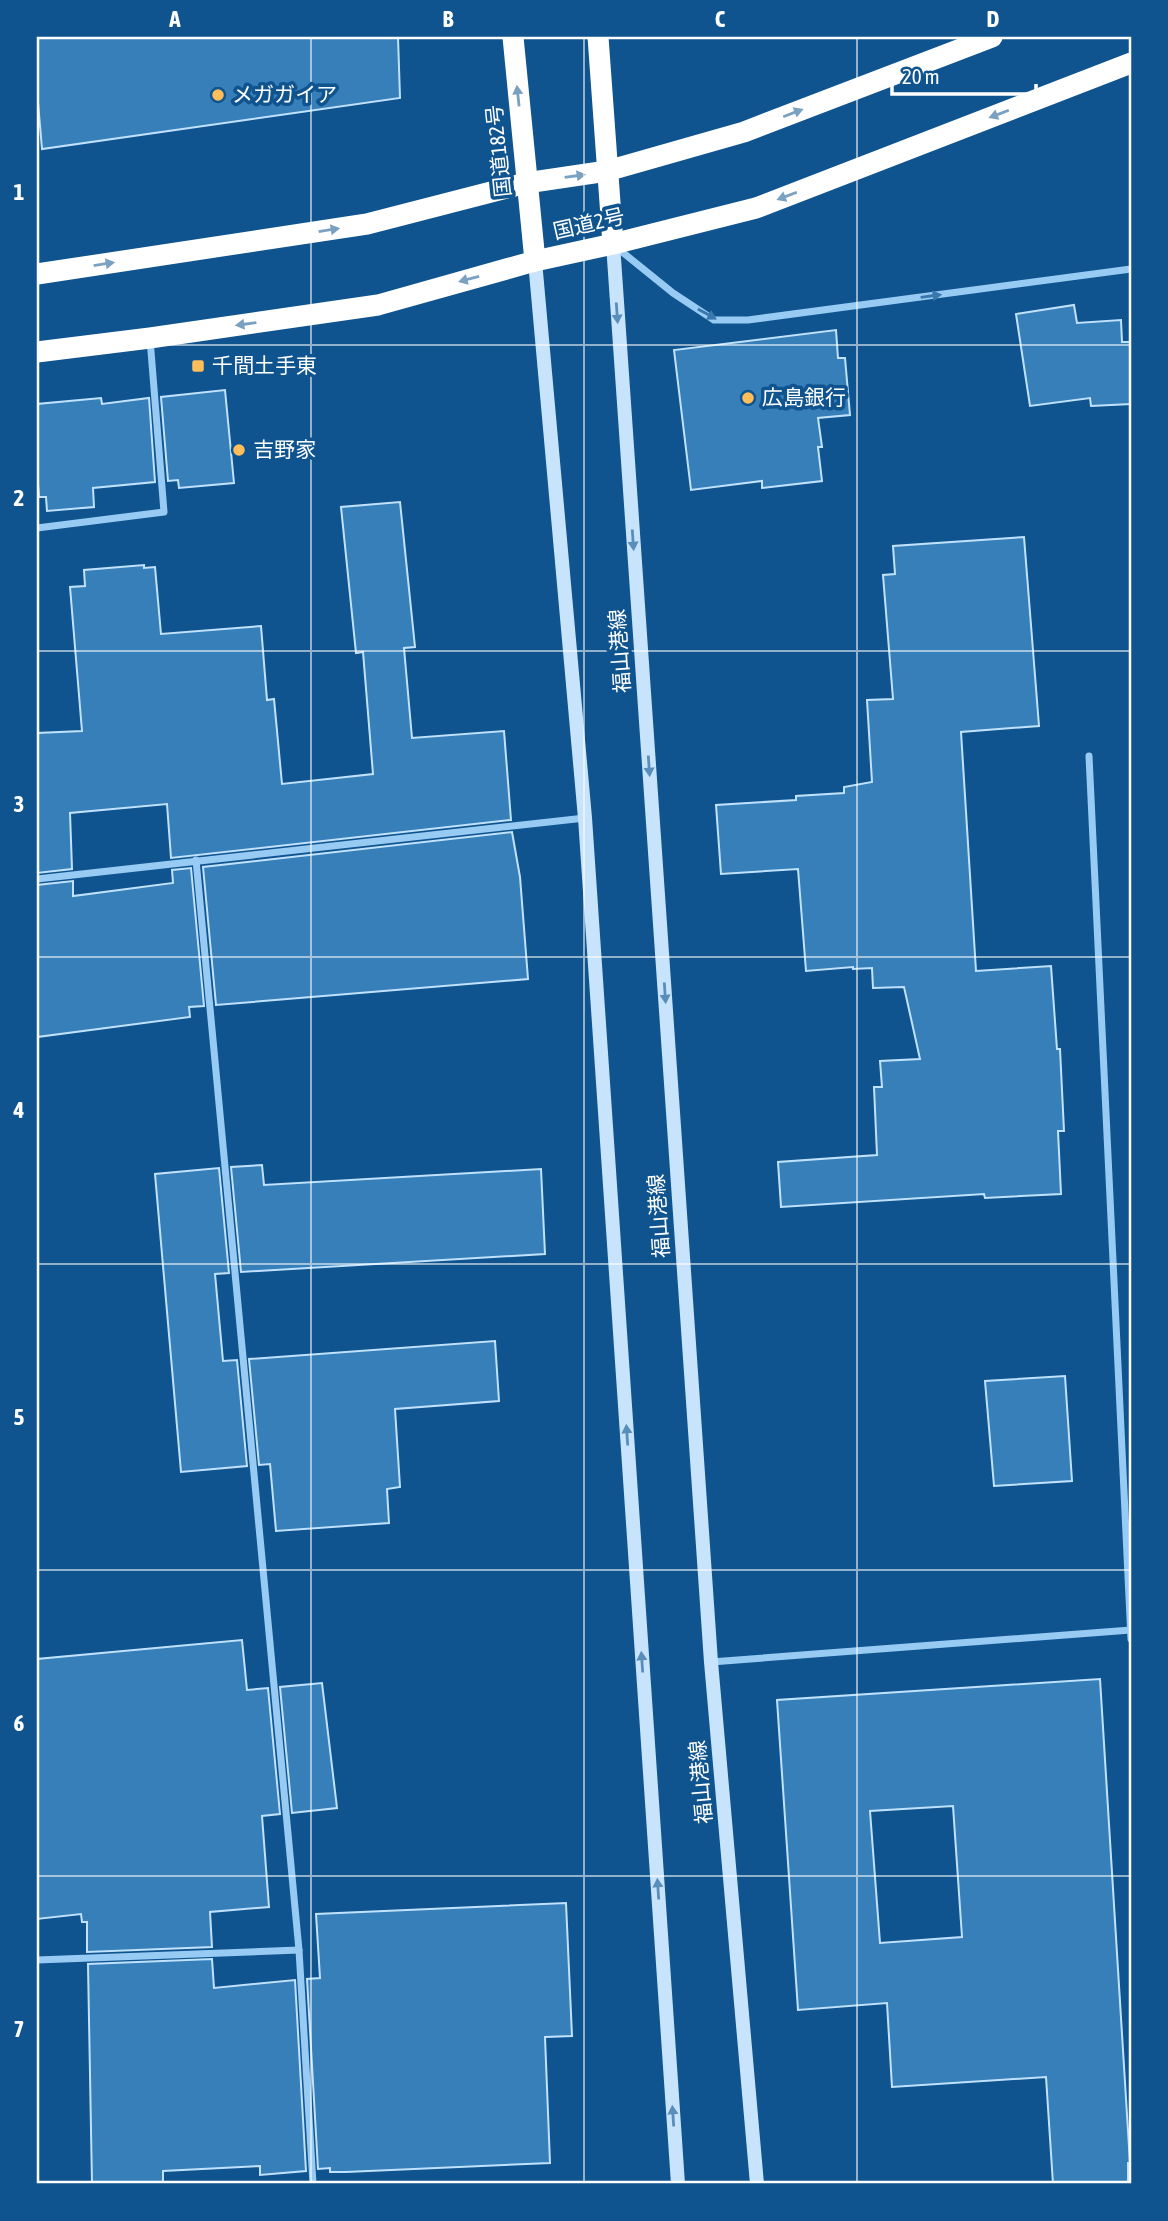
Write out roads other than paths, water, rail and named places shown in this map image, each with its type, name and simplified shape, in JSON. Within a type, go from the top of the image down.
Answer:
[{"type":"highway","name":"国道182号","points":[[513,37],[535,261]]},
{"type":"highway","points":[[598,37],[613,244]]},
{"type":"highway","points":[[37,275],[367,224],[526,183],[607,171],[744,132],[992,37]]},
{"type":"highway","name":"国道2号","points":[[37,352],[378,304],[535,261],[756,208],[1131,63]]},
{"type":"main road","name":"福山港線","points":[[613,244],[711,1662],[757,2184]]},
{"type":"main road","points":[[535,261],[585,818],[678,2184]]},
{"type":"street","points":[[613,244],[673,293],[713,320],[748,320],[1131,270]]},
{"type":"street","points":[[37,528],[164,512],[150,338]]},
{"type":"street","points":[[1089,756],[1127,1461],[1131,1639]]},
{"type":"street","points":[[37,879],[585,818]]},
{"type":"street","points":[[196,860],[299,1950],[313,2184]]},
{"type":"street","points":[[711,1662],[1131,1630]]},
{"type":"street","points":[[37,1960],[299,1950]]},
{"type":"place","name":"メガガイア","points":[[218,95]]},
{"type":"place","name":"千間土手東","points":[[198,366]]},
{"type":"place","name":"広島銀行","points":[[748,398]]},
{"type":"place","name":"吉野家","points":[[239,450]]}]
